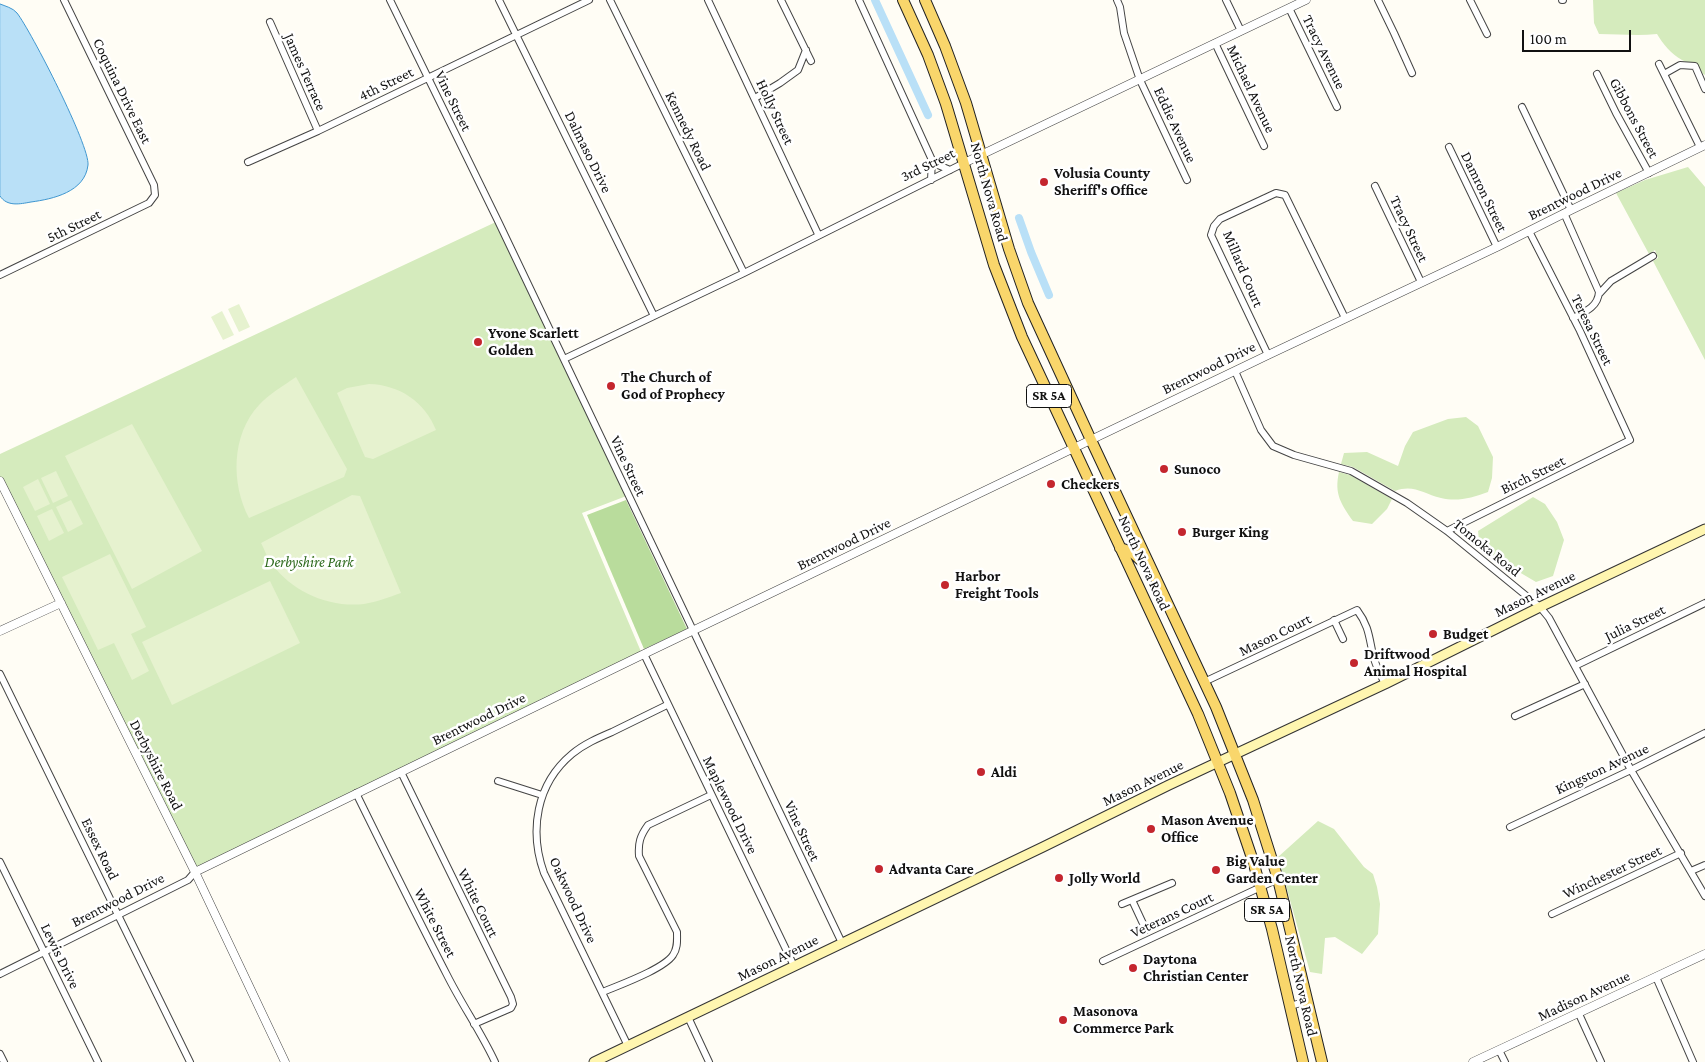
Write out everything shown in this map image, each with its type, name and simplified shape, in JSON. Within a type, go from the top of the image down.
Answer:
[{"type":"main road","name":"North Nova Road","points":[[903,0],[938,79],[983,231],[1002,287],[1032,360],[1218,762],[1243,830],[1261,887],[1303,1062]]},
{"type":"main road","name":"North Nova Road","points":[[925,0],[956,72],[982,153],[1000,220],[1020,280],[1042,334],[1204,682],[1253,800],[1278,879],[1322,1062]]},
{"type":"main road","name":"Mason Avenue","points":[[594,1062],[607,1059],[628,1046],[688,1017],[1218,762],[1385,684],[1540,607],[1705,530]]},
{"type":"main road","points":[[1120,548],[1132,552],[1152,570]]},
{"type":"street","name":"Coquina Drive East","points":[[64,0],[154,185],[155,195]]},
{"type":"street","name":"Vine Street","points":[[390,0],[564,359],[842,943]]},
{"type":"street","name":"Dalmaso Drive","points":[[499,0],[654,316]]},
{"type":"street","name":"4th Street","points":[[248,162],[318,131],[589,0]]},
{"type":"street","name":"Kennedy Road","points":[[610,0],[744,272]]},
{"type":"street","name":"Holly Street","points":[[708,0],[818,234]]},
{"type":"street","points":[[781,0],[811,61]]},
{"type":"street","points":[[859,0],[932,160],[950,170]]},
{"type":"street","name":"Eddie Avenue","points":[[1117,0],[1124,32],[1140,80],[1187,180]]},
{"type":"street","points":[[1226,0],[1241,31]]},
{"type":"street","name":"3rd Street","points":[[564,359],[931,180],[982,153],[1306,0]]},
{"type":"street","points":[[1378,0],[1412,73]]},
{"type":"street","points":[[1470,0],[1487,34]]},
{"type":"street","name":"Tracy Avenue","points":[[1289,8],[1337,107]]},
{"type":"street","name":"James Terrace","points":[[270,22],[318,131]]},
{"type":"street","name":"Michael Avenue","points":[[1215,44],[1264,146]]},
{"type":"street","points":[[755,98],[798,70],[806,50]]},
{"type":"street","points":[[1659,64],[1703,146]]},
{"type":"street","points":[[1664,74],[1680,65],[1695,66],[1705,89]]},
{"type":"street","name":"Gibbons Street","points":[[1597,74],[1649,173]]},
{"type":"street","points":[[1522,107],[1567,212],[1599,294]]},
{"type":"street","name":"Brentwood Drive","points":[[0,974],[188,880],[195,872],[356,793],[1345,318],[1497,248],[1703,146]]},
{"type":"street","name":"Damron Street","points":[[1449,147],[1497,248]]},
{"type":"street","points":[[931,180],[932,160]]},
{"type":"street","name":"Tracy Street","points":[[1375,186],[1421,282]]},
{"type":"street","name":"Millard Court","points":[[1268,355],[1211,235],[1214,226],[1220,219],[1276,193],[1285,195],[1345,318]]},
{"type":"street","name":"5th Street","points":[[0,275],[149,203],[155,195]]},
{"type":"street","name":"Teresa Street","points":[[1528,232],[1573,318],[1630,440]]},
{"type":"street","points":[[1573,318],[1592,308],[1599,294],[1611,281],[1654,256]]},
{"type":"street","name":"Tomoka Road","points":[[1235,371],[1261,430],[1273,446],[1294,455],[1351,471],[1407,503],[1447,531],[1540,607],[1550,618],[1631,770],[1705,896]]},
{"type":"street","name":"Birch Street","points":[[1447,531],[1630,440]]},
{"type":"street","name":"Derbyshire Road","points":[[0,482],[195,872],[285,1062]]},
{"type":"street","points":[[0,631],[61,603]]},
{"type":"street","name":"Julia Street","points":[[1575,666],[1705,604]]},
{"type":"street","name":"Mason Court","points":[[1204,682],[1357,610],[1365,621],[1371,639],[1373,656],[1385,684]]},
{"type":"street","points":[[1334,620],[1343,639]]},
{"type":"street","name":"Maplewood Drive","points":[[644,654],[794,966]]},
{"type":"street","name":"Essex Road","points":[[0,674],[190,1062]]},
{"type":"street","points":[[1515,716],[1585,684]]},
{"type":"street","name":"Oakwood Drive","points":[[628,1046],[544,873],[539,858],[536,826],[542,795],[561,765],[573,753],[590,742],[667,705]]},
{"type":"street","name":"Kingston Avenue","points":[[1510,827],[1705,733]]},
{"type":"street","name":"White Court","points":[[401,772],[511,997],[513,1004],[511,1008],[474,1024]]},
{"type":"street","points":[[498,781],[542,795]]},
{"type":"street","name":"White Street","points":[[356,793],[437,956],[474,1024],[482,1034],[495,1062]]},
{"type":"street","points":[[603,992],[653,970],[674,955],[677,945],[677,932],[639,856],[638,844],[641,834],[648,825],[711,795]]},
{"type":"street","name":"Winchester Street","points":[[1552,914],[1681,854]]},
{"type":"street","name":"Lewis Drive","points":[[0,862],[98,1062]]},
{"type":"street","points":[[1691,871],[1705,865]]},
{"type":"street","name":"Veterans Court","points":[[1103,961],[1278,879]]},
{"type":"street","points":[[1122,904],[1172,883]]},
{"type":"street","points":[[1132,900],[1146,930]]},
{"type":"street","name":"Madison Avenue","points":[[1473,1062],[1705,954]]},
{"type":"street","points":[[1656,978],[1693,1062]]},
{"type":"street","points":[[1290,1006],[1308,1002]]},
{"type":"street","points":[[1579,1014],[1601,1062]]},
{"type":"street","points":[[688,1017],[708,1062]]},
{"type":"street","points":[[1499,1050],[1505,1062]]},
{"type":"street","points":[[0,1054],[4,1062]]},
{"type":"green space","points":[[1593,0],[1705,0],[1705,75],[1698,65],[1686,62],[1674,55],[1657,34],[1599,34],[1594,23]]},
{"type":"green space","points":[[1688,167],[1705,187],[1705,360],[1653,261],[1658,258],[1655,250],[1649,254],[1616,193],[1645,180]]},
{"type":"green space","name":"Derbyshire Park","points":[[498,221],[629,495],[582,513],[642,654],[195,872],[0,481],[0,454]]},
{"type":"green space","points":[[239,304],[250,327],[239,332],[228,309]]},
{"type":"green space","points":[[222,311],[234,335],[223,340],[211,317]]},
{"type":"green space","points":[[296,377],[347,469],[344,477],[249,518],[243,505],[237,475],[239,445],[243,431],[259,405],[276,390]]},
{"type":"green space","points":[[369,384],[391,388],[410,397],[425,411],[436,430],[373,459],[365,457],[337,393],[347,388]]},
{"type":"green space","points":[[1466,417],[1478,426],[1493,457],[1492,478],[1488,492],[1470,498],[1453,500],[1413,489],[1395,491],[1353,467],[1341,464],[1344,453],[1367,452],[1398,466],[1405,446],[1413,432],[1448,419]]},
{"type":"green space","points":[[132,424],[202,551],[132,589],[65,456]]},
{"type":"green space","points":[[56,471],[68,496],[53,503],[41,478]]},
{"type":"green space","points":[[1339,472],[1350,475],[1392,499],[1387,509],[1372,524],[1353,521],[1345,509],[1337,487]]},
{"type":"green space","points":[[38,479],[50,504],[35,511],[23,487]]},
{"type":"green space","points":[[352,495],[360,496],[401,593],[378,601],[351,605],[313,596],[290,583],[270,562],[261,543]]},
{"type":"green space","points":[[1533,497],[1545,504],[1557,522],[1564,540],[1553,576],[1536,582],[1480,549],[1478,531]]},
{"type":"green space","points":[[71,500],[83,524],[68,532],[56,507]]},
{"type":"green space","points":[[626,500],[687,629],[644,649],[587,515]]},
{"type":"green space","points":[[52,509],[64,533],[49,541],[37,516]]},
{"type":"green space","points":[[110,554],[146,627],[131,634],[149,671],[132,680],[114,643],[98,650],[62,577]]},
{"type":"green space","points":[[270,581],[300,643],[172,705],[142,642]]},
{"type":"green space","points":[[1318,821],[1334,829],[1364,867],[1373,874],[1380,904],[1378,934],[1362,954],[1335,937],[1325,938],[1322,974],[1310,972],[1278,857]]},
{"type":"water","points":[[0,4],[15,11],[24,24],[70,113],[86,154],[88,165],[86,174],[81,182],[67,192],[49,199],[14,204],[6,202],[0,196]]},
{"type":"waterway","points":[[875,0],[928,115]]},
{"type":"waterway","points":[[1019,218],[1049,295]]},
{"type":"place","name":"Volusia County Sheriff's Office","points":[[1044,182]]},
{"type":"place","name":"Yvone Scarlett Golden","points":[[478,342]]},
{"type":"place","name":"The Church of God of Prophecy","points":[[611,386]]},
{"type":"place","name":"Sunoco","points":[[1164,469]]},
{"type":"place","name":"Checkers","points":[[1051,484]]},
{"type":"place","name":"Burger King","points":[[1182,532]]},
{"type":"place","name":"Harbor Freight Tools","points":[[945,585]]},
{"type":"place","name":"Budget","points":[[1433,634]]},
{"type":"place","name":"Driftwood Animal Hospital","points":[[1354,663]]},
{"type":"place","name":"Aldi","points":[[981,772]]},
{"type":"place","name":"Mason Avenue Office","points":[[1151,829]]},
{"type":"place","name":"Advanta Care","points":[[879,869]]},
{"type":"place","name":"Big Value Garden Center","points":[[1216,870]]},
{"type":"place","name":"Jolly World","points":[[1059,878]]},
{"type":"place","name":"Daytona Christian Center","points":[[1133,968]]},
{"type":"place","name":"Masonova Commerce Park","points":[[1063,1020]]}]
